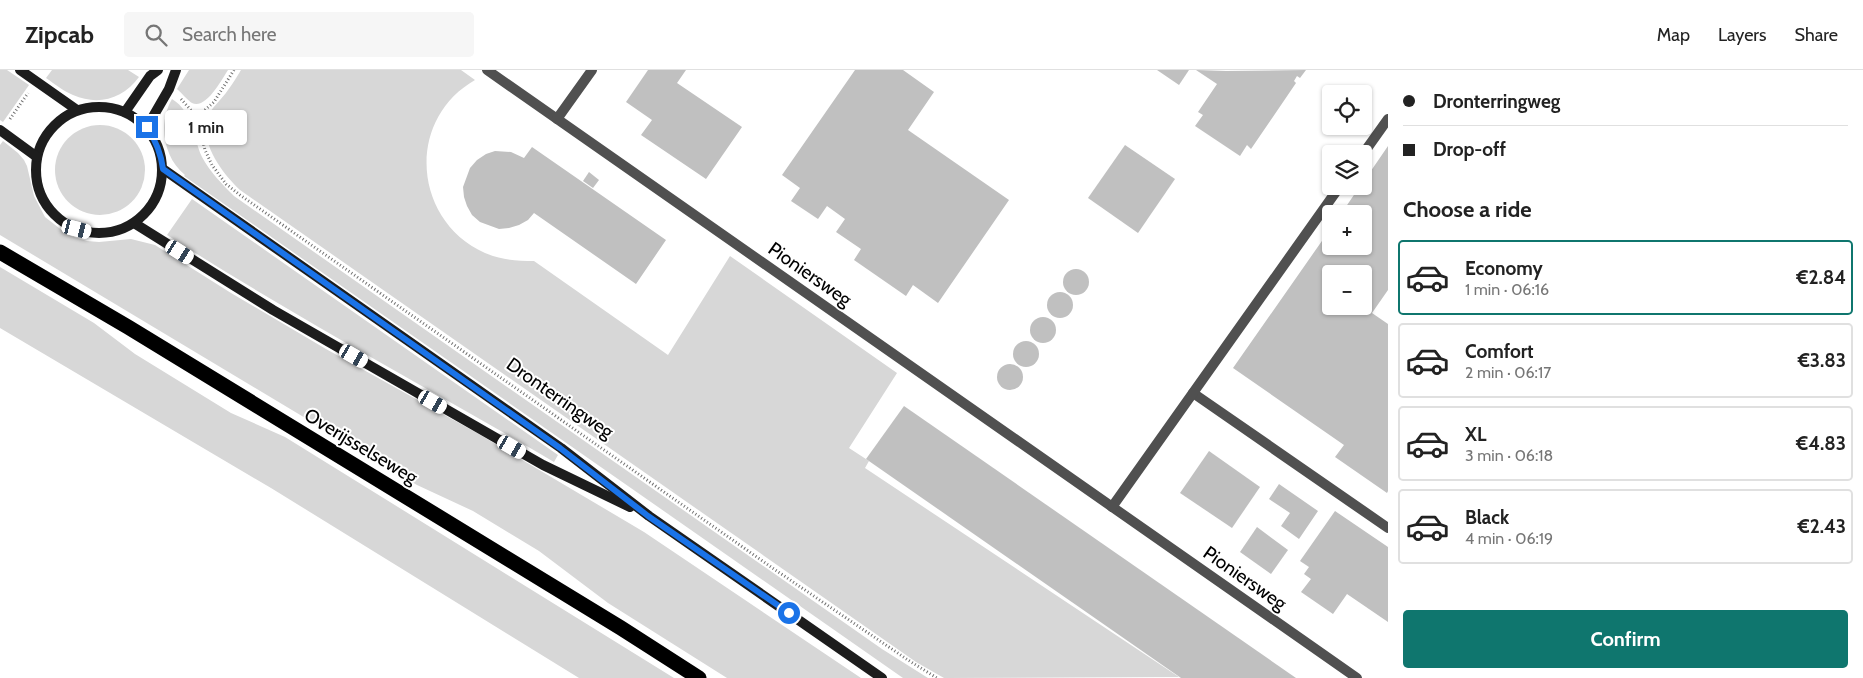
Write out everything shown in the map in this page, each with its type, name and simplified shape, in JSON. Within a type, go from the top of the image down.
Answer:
[{"type":"highway","name":"Overijsselseweg","points":[[0,252],[128,327],[699,678]]},
{"type":"main road","points":[[20,70],[77,110]]},
{"type":"main road","points":[[125,112],[150,76],[158,70]]},
{"type":"main road","points":[[147,127],[169,89],[176,70]]},
{"type":"main road","points":[[93,107],[110,107],[125,112],[137,118],[147,127],[156,140],[161,154],[163,169],[161,185],[156,200],[146,213],[134,223],[121,230],[91,233],[77,229],[52,213],[41,194],[36,172],[37,157],[45,137],[58,121],[77,110],[93,107]]},
{"type":"main road","points":[[1,131],[37,157]]},
{"type":"main road","points":[[163,169],[560,448],[648,516],[882,678]]},
{"type":"main road","points":[[134,223],[273,310],[543,465],[648,516]]},
{"type":"street","name":"Pioniersweg","points":[[487,70],[1357,678]]},
{"type":"street","points":[[557,119],[592,70]]},
{"type":"street","points":[[1369,145],[1388,119]]},
{"type":"street","points":[[1112,507],[1334,195]]},
{"type":"street","points":[[1193,393],[1388,528]]},
{"type":"path","name":"Dronterringweg","points":[[234,70],[214,102],[197,117],[205,150],[212,165],[226,184],[790,580],[937,678]]},
{"type":"path","points":[[1,131],[37,81]]},
{"type":"shaded area","points":[[0,70],[7,70],[29,85],[3,122],[0,120]]},
{"type":"shaded area","points":[[52,70],[128,70],[139,77],[133,85],[118,95],[101,100],[92,100],[69,93],[46,78]]},
{"type":"shaded area","points":[[189,70],[228,70],[208,98],[197,104],[190,102],[177,89]]},
{"type":"shaded area","points":[[241,70],[461,70],[475,80],[452,98],[437,119],[428,144],[427,170],[432,195],[443,218],[461,238],[485,253],[497,257],[509,260],[534,261],[668,355],[730,256],[897,373],[849,448],[869,461],[865,468],[1179,677],[944,678],[916,662],[240,190],[214,158],[207,138],[206,128],[209,114]]},
{"type":"shaded area","points":[[172,99],[185,111],[189,118],[205,162],[234,196],[882,649],[928,678],[903,678],[184,176],[172,159],[165,139],[165,118]]},
{"type":"shaded area","points":[[100,125],[117,128],[132,138],[142,153],[145,170],[142,187],[132,202],[117,212],[100,215],[83,212],[68,202],[58,187],[55,170],[58,153],[68,138],[83,128]]},
{"type":"shaded area","points":[[3,141],[24,160],[34,196],[45,217],[68,235],[87,241],[99,242],[131,239],[155,245],[231,293],[326,349],[477,433],[644,532],[861,678],[727,678],[608,603],[539,551],[473,511],[417,485],[0,235],[0,145]]},
{"type":"shaded area","points":[[192,199],[558,455],[554,462],[311,322],[167,235]]},
{"type":"shaded area","points":[[0,267],[94,323],[135,354],[231,413],[285,437],[674,678],[579,678],[271,488],[0,328]]},
{"type":"building","points":[[648,70],[686,70],[677,83],[742,127],[706,179],[641,135],[652,120],[626,102]]},
{"type":"building","points":[[855,70],[903,70],[934,92],[908,130],[1009,200],[938,303],[913,285],[906,296],[854,260],[861,249],[836,232],[845,219],[827,206],[818,219],[791,201],[800,188],[782,175]]},
{"type":"building","points":[[1157,70],[1189,70],[1179,85]]},
{"type":"building","points":[[1196,70],[1306,70],[1300,78],[1297,76],[1294,81],[1296,83],[1251,149],[1247,145],[1240,156],[1195,126],[1203,115],[1198,112],[1217,84]]},
{"type":"building","points":[[1125,145],[1175,179],[1138,233],[1088,198]]},
{"type":"building","points":[[1388,146],[1388,290],[1372,313],[1388,324],[1387,493],[1335,457],[1344,445],[1233,368],[1322,241],[1322,255],[1372,255],[1372,205],[1347,205],[1354,195],[1372,195],[1372,169]]},
{"type":"building","points":[[532,147],[666,240],[636,284],[534,213],[528,220],[519,225],[499,229],[480,222],[472,215],[464,197],[463,187],[470,168],[477,160],[495,151],[511,152],[524,158]]},
{"type":"building","points":[[589,172],[599,180],[593,188],[583,181]]},
{"type":"building","points":[[1076,269],[1085,273],[1089,282],[1085,291],[1076,295],[1067,291],[1063,282],[1067,273]]},
{"type":"building","points":[[1060,292],[1069,296],[1073,305],[1069,314],[1060,318],[1051,314],[1047,305],[1051,296]]},
{"type":"building","points":[[1043,317],[1052,321],[1056,330],[1052,339],[1043,343],[1034,339],[1030,330],[1034,321]]},
{"type":"building","points":[[1026,341],[1035,345],[1039,354],[1035,363],[1026,367],[1017,363],[1013,354],[1017,345]]},
{"type":"building","points":[[1010,364],[1019,368],[1023,377],[1019,386],[1010,390],[1001,386],[997,377],[1001,368]]},
{"type":"building","points":[[904,406],[1296,678],[1181,678],[866,459]]},
{"type":"building","points":[[1209,451],[1260,487],[1232,528],[1180,493]]},
{"type":"building","points":[[1279,484],[1318,511],[1299,539],[1281,526],[1290,513],[1269,499]]},
{"type":"building","points":[[1335,511],[1388,547],[1388,622],[1347,594],[1333,614],[1301,592],[1311,579],[1304,574],[1309,567],[1300,561]]},
{"type":"building","points":[[1257,527],[1288,550],[1271,574],[1240,552]]},
{"type":"route","points":[[147,127],[156,140],[161,154],[163,169],[560,448],[648,516],[789,613]]}]
